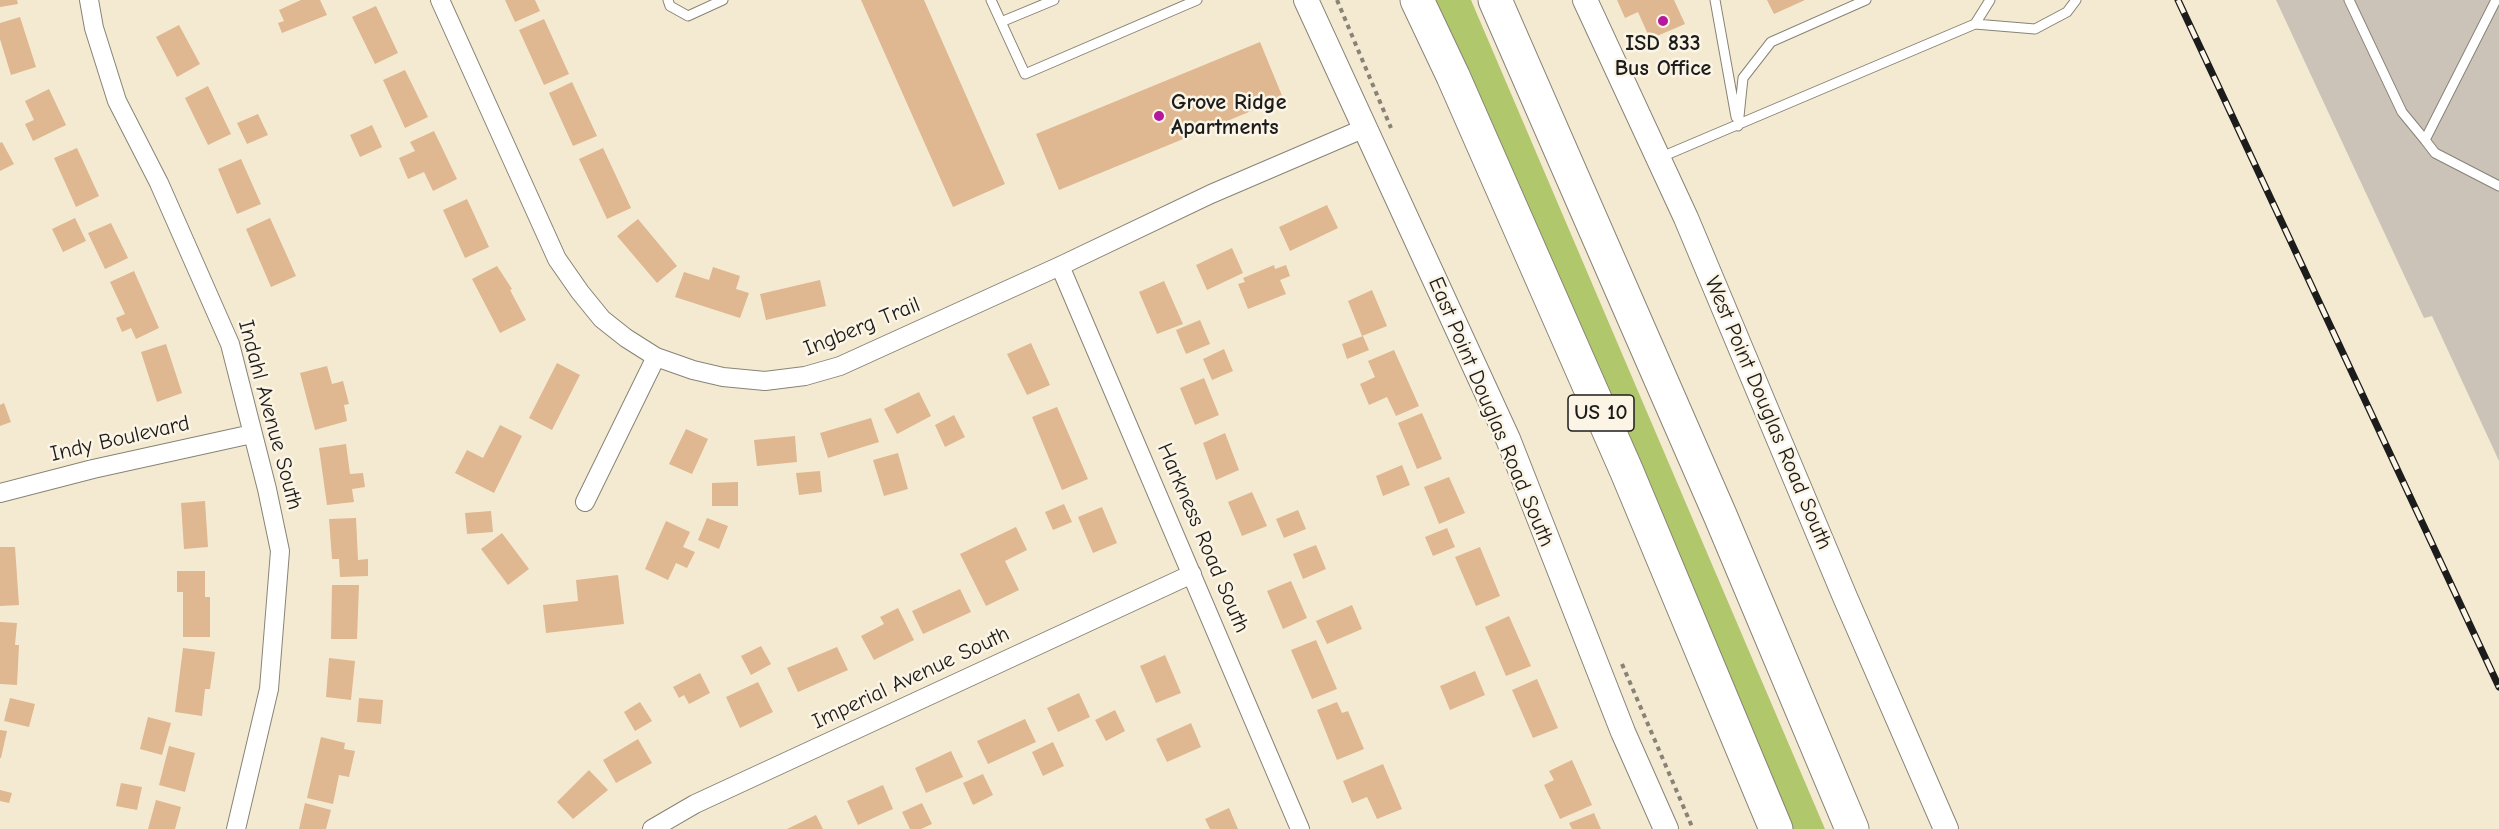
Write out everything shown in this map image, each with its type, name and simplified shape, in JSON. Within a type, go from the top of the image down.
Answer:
[{"type":"highway","name":"US 10","points":[[1417,0],[1454,76],[1622,462],[1776,829]]},
{"type":"highway","name":"US 10","points":[[1495,0],[1720,515],[1852,829]]},
{"type":"street","name":"Indahl Avenue South","points":[[90,0],[94,28],[117,101],[159,183],[230,344],[280,550],[269,689],[236,829]]},
{"type":"street","name":"Ingberg Trail","points":[[440,0],[557,259],[602,319],[656,357],[693,370],[723,377],[765,381],[805,376],[840,366],[1060,266],[1211,194],[1365,128]]},
{"type":"street","name":"East Point Douglas Road South","points":[[1306,0],[1508,439],[1623,732],[1665,829]]},
{"type":"street","name":"West Point Douglas Road South","points":[[1585,0],[1691,229],[1845,597],[1946,829]]},
{"type":"street","name":"Harkness Road South","points":[[1060,266],[1300,829]]},
{"type":"street","points":[[585,502],[656,357]]},
{"type":"street","name":"Indy Boulevard","points":[[0,493],[93,469],[252,434]]},
{"type":"street","name":"Imperial Avenue South","points":[[652,829],[695,804],[1192,574]]},
{"type":"lane","points":[[668,0],[670,6],[688,16],[723,0]]},
{"type":"lane","points":[[991,0],[1025,74],[1197,0]]},
{"type":"lane","points":[[1000,22],[1054,0]]},
{"type":"lane","points":[[1715,0],[1738,126]]},
{"type":"lane","points":[[1738,126],[1743,78],[1772,42],[1866,0]]},
{"type":"lane","points":[[1975,24],[1990,0]]},
{"type":"lane","points":[[1659,158],[1975,24],[2035,29],[2067,12],[2076,0]]},
{"type":"lane","points":[[2349,0],[2402,112],[2435,153],[2499,186]]},
{"type":"lane","points":[[2425,140],[2496,0]]},
{"type":"shaded area","points":[[2276,0],[2499,0],[2499,461],[2432,316],[2424,318]]},
{"type":"green space","points":[[1431,0],[1471,0],[1825,829],[1787,829]]},
{"type":"building","points":[[0,0],[17,0],[18,4],[0,7]]},
{"type":"building","points":[[301,0],[320,0],[327,15],[282,33],[278,23],[284,21],[279,10]]},
{"type":"building","points":[[505,0],[535,0],[540,11],[515,22]]},
{"type":"building","points":[[861,0],[924,0],[1005,184],[953,207]]},
{"type":"building","name":"ISD 833 Bus Office","points":[[1617,0],[1674,0],[1685,24],[1650,39],[1638,12],[1625,18]]},
{"type":"building","points":[[1767,0],[1805,0],[1774,14]]},
{"type":"building","points":[[376,6],[398,53],[375,64],[352,17]]},
{"type":"building","points":[[20,17],[36,67],[11,75],[0,39],[0,23]]},
{"type":"building","points":[[544,19],[569,74],[544,85],[519,30]]},
{"type":"building","points":[[179,25],[200,64],[177,77],[156,37]]},
{"type":"building","name":"Grove Ridge Apartments","points":[[1260,42],[1283,98],[1059,190],[1036,134]]},
{"type":"building","points":[[405,70],[428,117],[405,128],[383,80]]},
{"type":"building","points":[[572,82],[597,136],[573,146],[549,93]]},
{"type":"building","points":[[208,86],[231,134],[208,145],[185,98]]},
{"type":"building","points":[[49,89],[66,125],[33,141],[25,124],[34,120],[25,101]]},
{"type":"building","points":[[258,114],[268,135],[247,144],[237,123]]},
{"type":"building","points":[[372,125],[382,147],[360,157],[350,135]]},
{"type":"building","points":[[434,131],[457,179],[433,191],[424,172],[408,179],[399,158],[415,151],[410,142]]},
{"type":"building","points":[[2,142],[14,164],[0,171],[0,143]]},
{"type":"building","points":[[77,148],[99,196],[76,207],[54,158]]},
{"type":"building","points":[[603,148],[631,208],[607,219],[579,159]]},
{"type":"building","points":[[241,159],[261,204],[237,214],[218,169]]},
{"type":"building","points":[[467,199],[489,247],[465,258],[443,210]]},
{"type":"building","points":[[1327,205],[1338,228],[1290,251],[1279,227]]},
{"type":"building","points":[[75,218],[86,241],[63,252],[52,229]]},
{"type":"building","points":[[270,218],[296,276],[271,287],[246,229]]},
{"type":"building","points":[[638,219],[677,266],[657,283],[617,236]]},
{"type":"building","points":[[111,223],[128,258],[105,269],[88,233]]},
{"type":"building","points":[[1232,248],[1243,273],[1207,290],[1196,265]]},
{"type":"building","points":[[1274,265],[1275,269],[1286,265],[1290,276],[1280,280],[1286,294],[1248,309],[1238,284],[1245,282],[1243,278]]},
{"type":"building","points":[[497,266],[512,289],[510,290],[526,320],[500,333],[472,279]]},
{"type":"building","points":[[713,267],[740,276],[736,289],[749,293],[740,318],[675,297],[684,272],[709,280]]},
{"type":"building","points":[[134,271],[159,328],[136,339],[131,328],[122,332],[116,318],[125,314],[110,282]]},
{"type":"building","points":[[820,280],[826,306],[766,320],[760,294]]},
{"type":"building","points":[[1164,281],[1183,324],[1157,334],[1139,292]]},
{"type":"building","points":[[1372,290],[1387,326],[1362,336],[1348,301]]},
{"type":"building","points":[[1200,320],[1210,344],[1186,354],[1176,330]]},
{"type":"building","points":[[1363,336],[1369,350],[1347,359],[1342,344]]},
{"type":"building","points":[[1031,343],[1050,385],[1027,395],[1007,354]]},
{"type":"building","points":[[166,344],[182,393],[157,402],[141,352]]},
{"type":"building","points":[[1224,349],[1233,371],[1212,380],[1203,359]]},
{"type":"building","points":[[1394,350],[1419,406],[1396,416],[1387,397],[1369,405],[1360,384],[1375,377],[1368,361]]},
{"type":"building","points":[[557,363],[580,375],[552,430],[529,418]]},
{"type":"building","points":[[327,366],[332,384],[343,381],[349,404],[344,405],[347,421],[315,430],[300,373]]},
{"type":"building","points":[[1204,378],[1219,415],[1195,425],[1180,388]]},
{"type":"building","points":[[919,392],[931,416],[897,434],[884,409]]},
{"type":"building","points":[[4,403],[11,422],[0,426],[0,405]]},
{"type":"building","points":[[1057,407],[1088,479],[1062,490],[1032,417]]},
{"type":"building","points":[[1422,413],[1442,459],[1417,469],[1398,423]]},
{"type":"building","points":[[954,415],[965,437],[945,447],[935,425]]},
{"type":"building","points":[[871,418],[879,442],[828,458],[820,433]]},
{"type":"building","points":[[500,425],[522,436],[494,493],[455,473],[467,450],[483,458]]},
{"type":"building","points":[[686,429],[708,439],[692,474],[669,464]]},
{"type":"building","points":[[1225,433],[1239,470],[1216,480],[1203,443]]},
{"type":"building","points":[[795,436],[797,462],[757,466],[754,440]]},
{"type":"building","points":[[346,444],[350,474],[363,473],[365,487],[352,489],[354,502],[327,505],[319,448]]},
{"type":"building","points":[[898,453],[908,489],[884,496],[873,460]]},
{"type":"building","points":[[1402,465],[1410,485],[1383,496],[1376,476]]},
{"type":"building","points":[[820,471],[822,492],[799,495],[796,473]]},
{"type":"building","points":[[1449,477],[1465,513],[1439,524],[1424,487]]},
{"type":"building","points":[[738,482],[738,506],[712,506],[712,483]]},
{"type":"building","points":[[1252,492],[1267,526],[1242,536],[1228,502]]},
{"type":"building","points":[[205,501],[208,547],[184,549],[181,503]]},
{"type":"building","points":[[1064,504],[1072,522],[1053,530],[1045,512]]},
{"type":"building","points":[[1102,507],[1117,543],[1093,553],[1078,517]]},
{"type":"building","points":[[1298,510],[1306,529],[1284,538],[1276,519]]},
{"type":"building","points":[[491,511],[493,532],[467,534],[465,513]]},
{"type":"building","points":[[356,518],[358,560],[368,559],[368,576],[340,577],[339,559],[332,559],[329,519]]},
{"type":"building","points":[[707,518],[728,526],[719,549],[698,540]]},
{"type":"building","points":[[666,521],[690,532],[683,547],[695,552],[687,568],[676,563],[668,580],[645,569]]},
{"type":"building","points":[[1016,527],[1027,550],[1005,561],[1019,590],[986,606],[960,554]]},
{"type":"building","points":[[1447,528],[1455,547],[1433,556],[1425,537]]},
{"type":"building","points":[[502,533],[529,569],[508,585],[481,549]]},
{"type":"building","points":[[1316,545],[1326,569],[1303,579],[1293,554]]},
{"type":"building","points":[[0,547],[15,547],[19,605],[0,606]]},
{"type":"building","points":[[1480,547],[1500,596],[1476,606],[1455,557]]},
{"type":"building","points":[[177,571],[205,571],[205,597],[210,597],[210,637],[183,637],[183,592],[177,592]]},
{"type":"building","points":[[618,575],[624,624],[546,633],[543,605],[578,601],[576,580]]},
{"type":"building","points":[[1291,581],[1307,618],[1283,629],[1267,591]]},
{"type":"building","points":[[332,585],[359,585],[357,639],[331,639]]},
{"type":"building","points":[[960,589],[971,612],[923,634],[912,611]]},
{"type":"building","points":[[1352,605],[1362,629],[1327,644],[1316,621]]},
{"type":"building","points":[[898,608],[914,640],[874,660],[861,636],[884,624],[880,617]]},
{"type":"building","points":[[1509,616],[1531,666],[1506,676],[1485,627]]},
{"type":"building","points":[[0,622],[17,623],[15,645],[19,645],[17,685],[0,684]]},
{"type":"building","points":[[1316,640],[1337,689],[1312,699],[1291,650]]},
{"type":"building","points":[[761,646],[771,664],[751,675],[741,656]]},
{"type":"building","points":[[837,647],[848,670],[798,692],[787,668]]},
{"type":"building","points":[[183,648],[215,652],[210,689],[205,689],[202,716],[175,712]]},
{"type":"building","points":[[1165,655],[1181,693],[1156,703],[1140,666]]},
{"type":"building","points":[[329,658],[355,661],[351,700],[326,697]]},
{"type":"building","points":[[1475,671],[1485,695],[1450,710],[1440,686]]},
{"type":"building","points":[[700,673],[710,693],[689,704],[684,695],[679,698],[673,687]]},
{"type":"building","points":[[1537,679],[1558,728],[1533,738],[1512,690]]},
{"type":"building","points":[[758,682],[773,712],[740,728],[726,697]]},
{"type":"building","points":[[1079,693],[1090,717],[1058,732],[1047,708]]},
{"type":"building","points":[[10,698],[35,704],[29,727],[4,721]]},
{"type":"building","points":[[359,698],[383,700],[381,724],[357,722]]},
{"type":"building","points":[[640,702],[652,721],[635,731],[624,712]]},
{"type":"building","points":[[1337,702],[1342,713],[1348,711],[1364,749],[1337,760],[1317,710]]},
{"type":"building","points":[[1115,710],[1125,731],[1106,741],[1095,720]]},
{"type":"building","points":[[148,717],[171,723],[162,755],[140,749]]},
{"type":"building","points":[[1025,719],[1036,742],[988,764],[977,741]]},
{"type":"building","points":[[1191,723],[1201,747],[1167,762],[1156,739]]},
{"type":"building","points":[[0,730],[7,731],[1,758],[0,758]]},
{"type":"building","points":[[321,737],[345,743],[344,749],[355,751],[349,777],[339,775],[333,804],[307,798]]},
{"type":"building","points":[[638,739],[652,763],[616,783],[603,760]]},
{"type":"building","points":[[1053,742],[1064,766],[1043,776],[1032,752]]},
{"type":"building","points":[[169,746],[195,753],[185,792],[159,785]]},
{"type":"building","points":[[951,751],[963,777],[926,793],[915,768]]},
{"type":"building","points":[[1572,760],[1592,805],[1560,819],[1544,785],[1554,780],[1549,771]]},
{"type":"building","points":[[1383,764],[1402,809],[1377,819],[1367,797],[1352,803],[1343,781]]},
{"type":"building","points":[[589,770],[608,790],[573,819],[557,802]]},
{"type":"building","points":[[983,774],[993,795],[973,805],[963,783]]},
{"type":"building","points":[[121,783],[142,787],[137,810],[116,806]]},
{"type":"building","points":[[883,785],[893,809],[858,825],[847,801]]},
{"type":"building","points":[[0,790],[12,793],[9,803],[0,801]]},
{"type":"building","points":[[156,800],[181,807],[175,829],[148,829]]},
{"type":"building","points":[[305,803],[331,810],[326,829],[299,829]]},
{"type":"building","points":[[922,803],[932,824],[921,829],[910,829],[902,812]]},
{"type":"building","points":[[1229,808],[1238,829],[1210,829],[1205,819]]},
{"type":"building","points":[[1594,813],[1601,829],[1572,829],[1569,823]]},
{"type":"building","points":[[816,815],[823,829],[787,829]]},
{"type":"railway","points":[[2178,0],[2499,687]]},
{"type":"place","name":"ISD 833 Bus Office","points":[[1663,21]]},
{"type":"place","name":"Grove Ridge Apartments","points":[[1159,116]]}]
